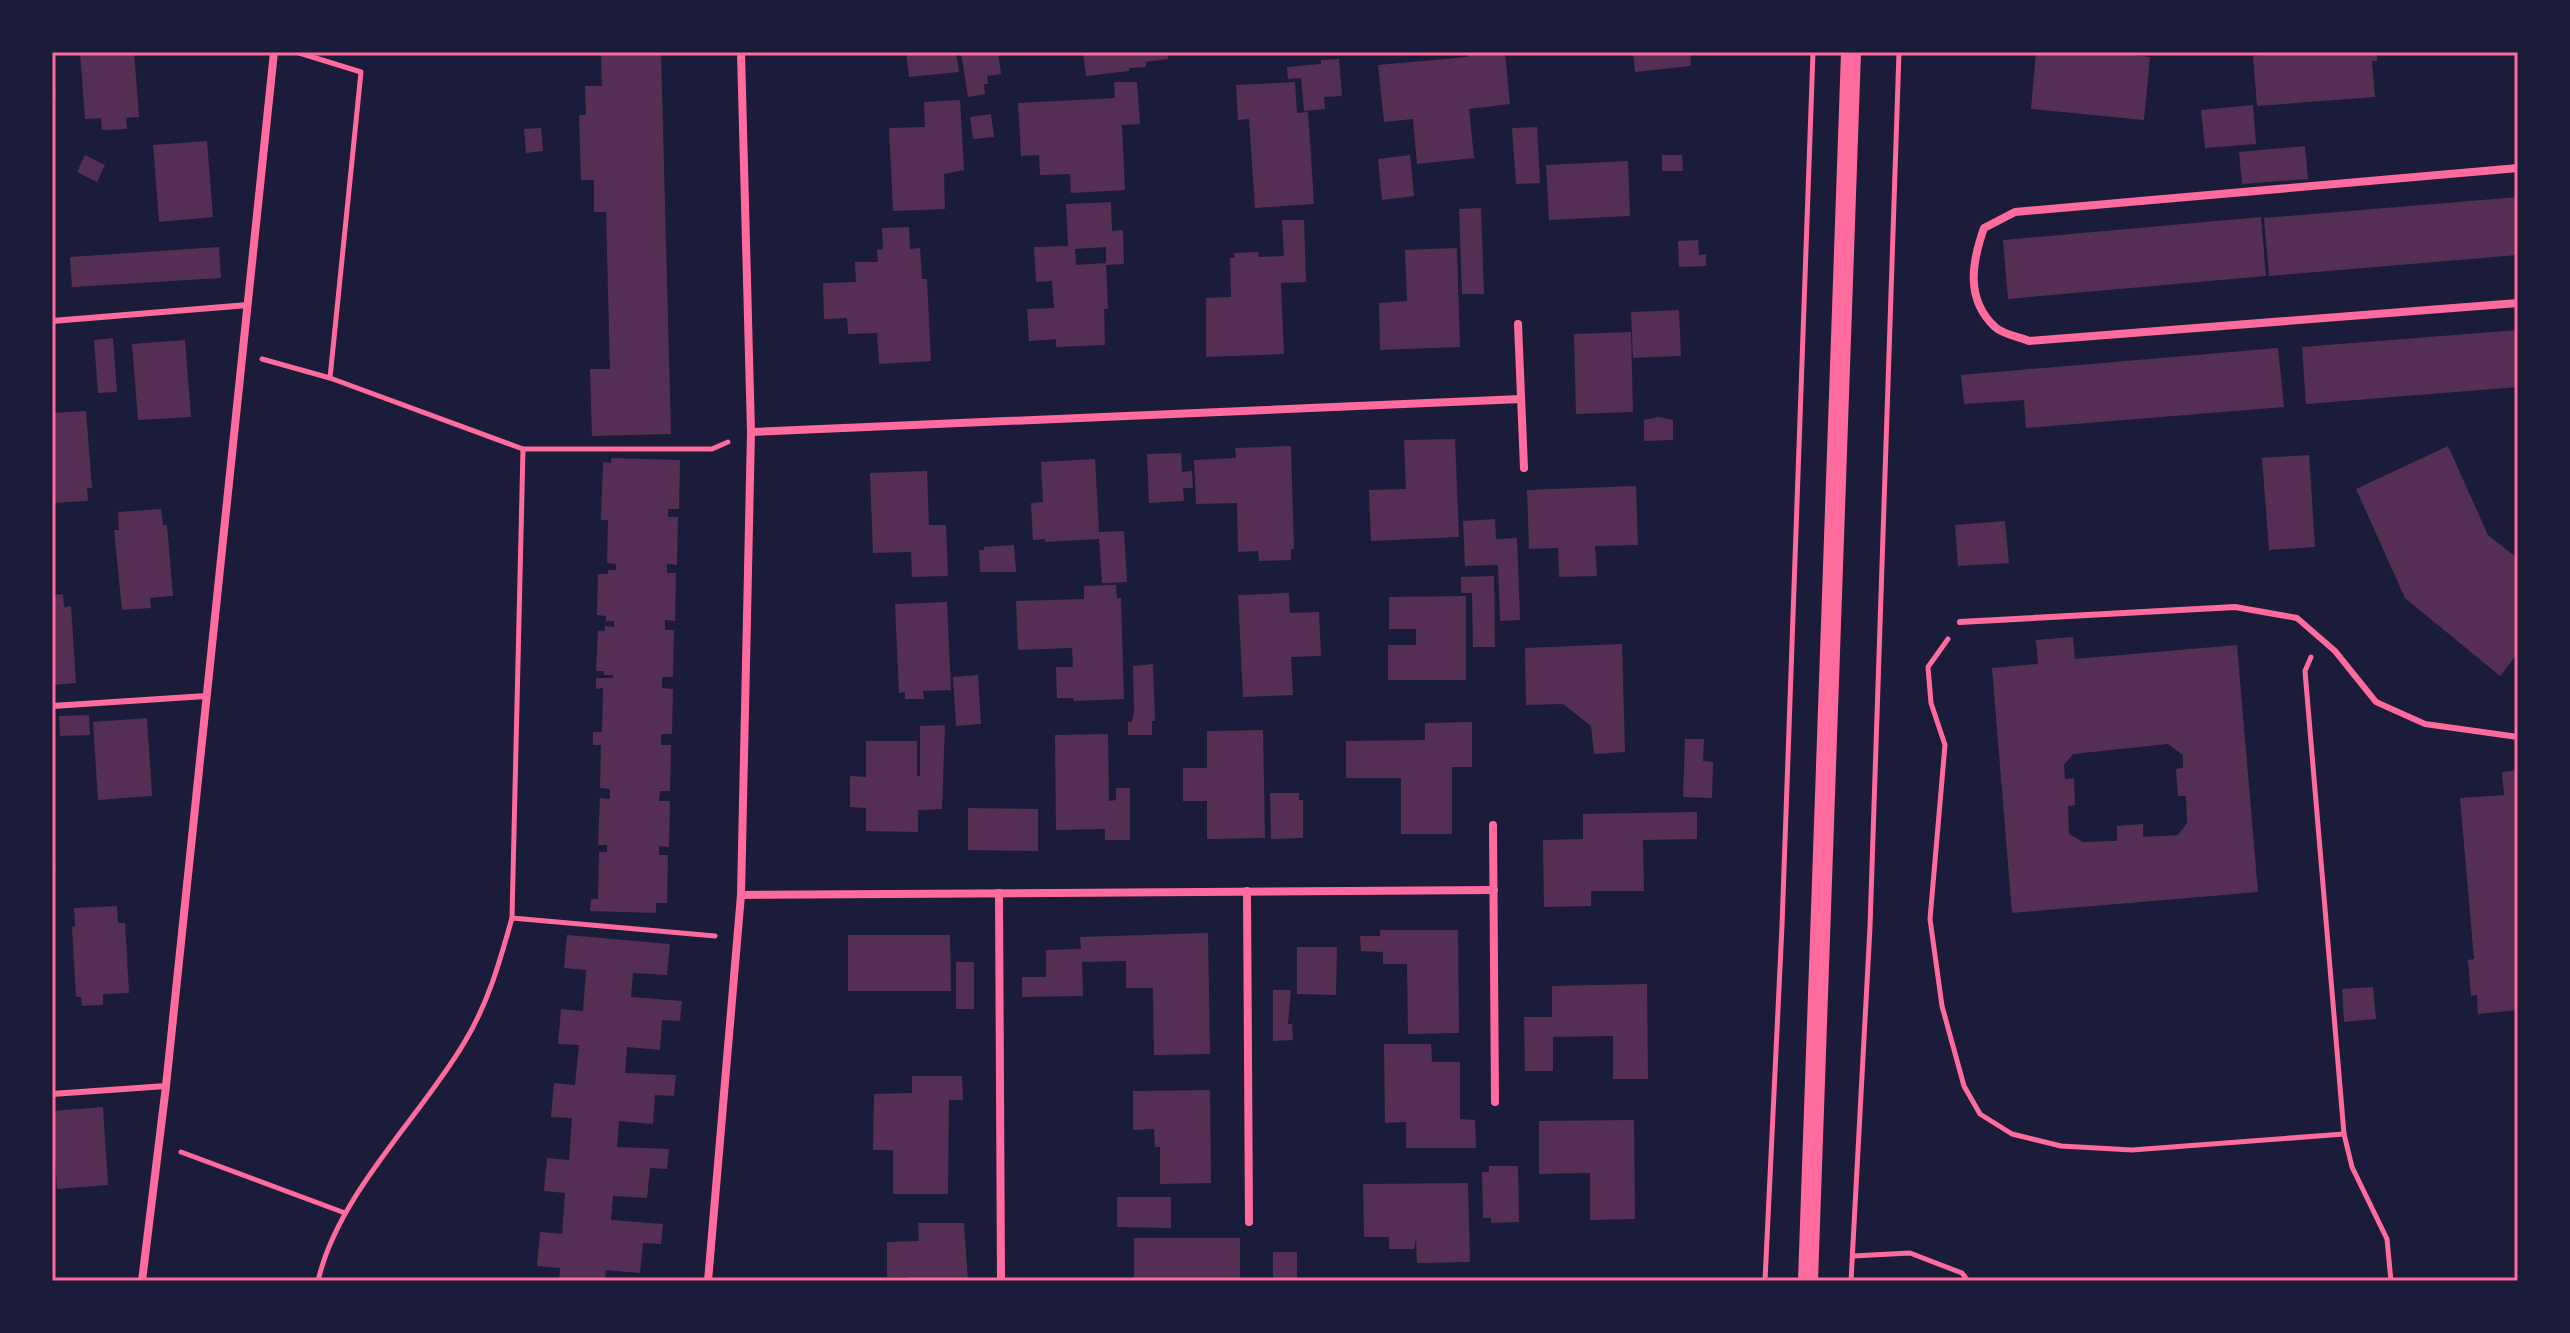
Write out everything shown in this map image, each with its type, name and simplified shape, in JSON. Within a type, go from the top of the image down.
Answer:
[{"type":"main road","points":[[1808,1281],[1851,52]]},
{"type":"street","points":[[142,1281],[166,1086],[274,52]]},
{"type":"street","points":[[708,1281],[741,895],[751,432],[741,52]]},
{"type":"street","points":[[2518,168],[2015,212],[1984,228],[1973,260],[1976,301],[1996,329],[2029,341],[2518,303]]},
{"type":"street","points":[[1518,324],[1524,468]]},
{"type":"street","points":[[751,432],[1521,399]]},
{"type":"street","points":[[1493,825],[1495,1102]]},
{"type":"street","points":[[741,895],[1494,890]]},
{"type":"street","points":[[1247,891],[1249,1222]]},
{"type":"street","points":[[999,893],[1001,1281]]},
{"type":"lane","points":[[52,321],[248,305]]},
{"type":"lane","points":[[1960,622],[2235,607],[2297,618],[2335,651],[2376,702],[2425,724],[2518,737]]},
{"type":"lane","points":[[52,706],[206,696]]},
{"type":"lane","points":[[52,1094],[166,1086]]},
{"type":"path","points":[[295,52],[361,72],[330,378]]},
{"type":"path","points":[[1765,1281],[1782,926],[1813,52]]},
{"type":"path","points":[[1851,1281],[1870,927],[1899,52]]},
{"type":"path","points":[[242,353],[330,378],[523,449],[712,449],[751,432]]},
{"type":"path","points":[[318,1281],[323,1260],[345,1213],[465,1042],[494,983],[512,918],[523,449]]},
{"type":"path","points":[[1960,622],[1928,667],[1931,703],[1945,745],[1930,919],[1942,1006],[1964,1086],[1980,1114],[2012,1134],[2061,1146],[2132,1150],[2344,1134]]},
{"type":"path","points":[[2320,638],[2305,671],[2344,1134],[2352,1167],[2387,1239],[2391,1281]]},
{"type":"path","points":[[512,918],[738,938]]},
{"type":"path","points":[[159,1143],[345,1213]]},
{"type":"path","points":[[1853,1256],[1910,1253],[1962,1273],[1968,1281]]},
{"type":"building","points":[[80,52],[134,52],[139,117],[126,118],[127,129],[102,130],[101,118],[85,119]]},
{"type":"building","points":[[601,52],[661,52],[671,434],[592,436],[590,369],[610,369],[606,212],[594,212],[594,180],[581,180],[579,115],[586,115],[585,86],[602,86]]},
{"type":"building","points":[[906,52],[956,52],[959,72],[909,77]]},
{"type":"building","points":[[961,52],[998,52],[1001,74],[987,76],[985,94],[968,97]]},
{"type":"building","points":[[1083,52],[1167,52],[1168,59],[1146,62],[1146,67],[1129,68],[1129,71],[1086,76]]},
{"type":"building","points":[[1470,52],[1505,52],[1510,104],[1469,109],[1474,158],[1417,164],[1413,119],[1384,122],[1378,65],[1467,57]]},
{"type":"building","points":[[1633,52],[1690,52],[1691,66],[1635,72]]},
{"type":"building","points":[[2036,52],[2098,52],[2150,57],[2144,120],[2031,109]]},
{"type":"building","points":[[2302,52],[2377,52],[2377,61],[2372,61],[2375,97],[2257,106],[2253,56]]},
{"type":"building","points":[[1339,59],[1342,96],[1324,97],[1325,109],[1304,111],[1301,78],[1288,79],[1287,67]]},
{"type":"building","points":[[54,72],[56,98],[52,98]]},
{"type":"building","points":[[1114,82],[1137,82],[1140,124],[1122,125],[1125,190],[1071,193],[1070,174],[1040,175],[1039,155],[1021,156],[1018,103],[1115,98]]},
{"type":"building","points":[[1295,82],[1297,113],[1308,112],[1314,204],[1255,208],[1249,119],[1238,120],[1236,85]]},
{"type":"building","points":[[960,100],[964,170],[944,174],[945,209],[893,211],[889,128],[925,127],[924,102]]},
{"type":"building","points":[[2253,105],[2256,144],[2205,148],[2201,110]]},
{"type":"building","points":[[991,114],[994,137],[973,139],[970,117]]},
{"type":"building","points":[[1537,127],[1540,183],[1516,184],[1512,128]]},
{"type":"building","points":[[541,128],[543,151],[526,153],[524,129]]},
{"type":"building","points":[[207,141],[213,217],[159,222],[153,145]]},
{"type":"building","points":[[2305,146],[2308,179],[2242,184],[2239,152]]},
{"type":"building","points":[[85,155],[105,165],[97,182],[77,172]]},
{"type":"building","points":[[1410,155],[1414,196],[1382,200],[1378,159]]},
{"type":"building","points":[[1662,155],[1682,155],[1683,171],[1662,171]]},
{"type":"building","points":[[1628,161],[1630,216],[1549,220],[1546,165]]},
{"type":"building","points":[[2518,197],[2518,255],[2269,276],[2264,218]]},
{"type":"building","points":[[1111,202],[1112,231],[1123,230],[1124,264],[1106,265],[1108,309],[1104,309],[1105,345],[1056,347],[1056,339],[1029,341],[1027,309],[1054,308],[1052,281],[1036,282],[1034,247],[1068,246],[1066,204]],"holes":[[[1106,247],[1106,263],[1076,265],[1075,249]]]},
{"type":"building","points":[[1481,208],[1484,294],[1462,294],[1459,209]]},
{"type":"building","points":[[2261,217],[2266,276],[2008,299],[2003,240]]},
{"type":"building","points":[[1282,220],[1304,220],[1306,282],[1281,283],[1284,354],[1206,357],[1206,298],[1231,297],[1230,258],[1235,258],[1234,253],[1258,252],[1259,257],[1284,256]]},
{"type":"building","points":[[909,227],[910,249],[920,248],[922,279],[927,279],[931,361],[879,364],[877,333],[848,334],[847,318],[824,319],[823,283],[856,282],[855,262],[878,262],[877,250],[883,249],[882,228]]},
{"type":"building","points":[[1698,240],[1699,255],[1706,254],[1706,266],[1679,267],[1678,241]]},
{"type":"building","points":[[219,247],[221,278],[72,287],[70,257]]},
{"type":"building","points":[[1457,248],[1460,347],[1380,350],[1379,303],[1407,301],[1405,250]]},
{"type":"building","points":[[1679,310],[1681,356],[1633,358],[1631,312]]},
{"type":"building","points":[[2518,330],[2518,387],[2306,404],[2302,347]]},
{"type":"building","points":[[1631,332],[1633,412],[1576,414],[1574,334]]},
{"type":"building","points":[[113,338],[117,392],[98,393],[94,340]]},
{"type":"building","points":[[185,340],[191,417],[138,420],[132,344]]},
{"type":"building","points":[[2278,348],[2284,407],[2026,428],[2024,400],[1964,404],[1961,375]]},
{"type":"building","points":[[86,411],[92,488],[87,488],[88,501],[52,503],[52,413]]},
{"type":"building","points":[[1658,417],[1673,420],[1673,440],[1644,441],[1644,420]]},
{"type":"building","points":[[1455,439],[1459,537],[1371,541],[1369,490],[1406,489],[1404,440]]},
{"type":"building","points":[[1291,446],[1294,549],[1291,549],[1291,560],[1259,561],[1258,551],[1238,552],[1237,503],[1196,504],[1194,460],[1236,458],[1235,448]]},
{"type":"building","points":[[2448,446],[2488,535],[2518,559],[2518,653],[2500,676],[2405,598],[2356,489]]},
{"type":"building","points":[[1181,453],[1182,472],[1192,471],[1193,488],[1183,488],[1184,501],[1149,503],[1147,454]]},
{"type":"building","points":[[2309,455],[2315,547],[2269,550],[2262,458]]},
{"type":"building","points":[[611,458],[680,460],[679,509],[668,509],[668,517],[678,517],[677,565],[667,564],[667,573],[676,573],[675,621],[665,620],[665,630],[674,630],[673,677],[662,677],[662,688],[673,689],[672,734],[661,734],[661,745],[671,745],[670,791],[660,791],[659,801],[670,801],[669,847],[659,846],[659,855],[668,855],[667,903],[656,903],[656,913],[590,911],[591,899],[598,899],[599,852],[607,852],[607,845],[598,845],[600,798],[610,799],[610,789],[600,788],[601,745],[593,745],[593,732],[602,732],[603,688],[596,689],[596,678],[613,678],[613,675],[604,675],[604,671],[596,671],[598,631],[605,631],[605,626],[614,627],[614,621],[606,621],[606,616],[597,615],[598,574],[616,570],[616,564],[607,563],[608,520],[601,520],[603,462],[611,463]]},
{"type":"building","points":[[1095,459],[1099,532],[1124,531],[1127,582],[1102,583],[1099,539],[1033,540],[1031,503],[1043,502],[1041,462]]},
{"type":"building","points":[[927,471],[929,525],[946,525],[948,576],[912,577],[911,552],[873,553],[870,473]]},
{"type":"building","points":[[1636,486],[1638,545],[1595,546],[1597,576],[1559,577],[1558,548],[1529,549],[1527,490]]},
{"type":"building","points":[[161,509],[163,525],[167,525],[173,596],[150,598],[151,608],[122,610],[114,530],[119,530],[118,512]]},
{"type":"building","points":[[1495,519],[1496,539],[1517,538],[1520,620],[1500,621],[1498,565],[1465,566],[1463,521]]},
{"type":"building","points":[[2005,521],[2009,563],[1958,566],[1955,525]]},
{"type":"building","points":[[1014,545],[1016,572],[980,572],[979,550]]},
{"type":"building","points":[[1494,576],[1495,647],[1473,647],[1472,593],[1461,593],[1461,577]]},
{"type":"building","points":[[1116,585],[1117,598],[1121,598],[1124,699],[1074,701],[1073,698],[1057,698],[1056,667],[1073,667],[1072,648],[1018,650],[1016,601],[1084,599],[1084,586]]},
{"type":"building","points":[[1289,593],[1290,613],[1319,612],[1321,656],[1291,657],[1293,695],[1243,697],[1238,595]]},
{"type":"building","points":[[63,594],[64,607],[71,606],[76,683],[52,685],[52,595]]},
{"type":"building","points":[[1466,596],[1466,680],[1388,680],[1388,645],[1416,645],[1416,629],[1389,629],[1389,597]]},
{"type":"building","points":[[947,602],[951,690],[923,691],[924,699],[905,699],[905,692],[899,693],[895,604]]},
{"type":"building","points":[[2073,637],[2075,659],[2237,645],[2258,892],[2012,913],[1992,668],[2038,664],[2036,640]],"holes":[[[2168,744],[2183,755],[2183,768],[2176,769],[2178,796],[2186,796],[2187,823],[2178,835],[2143,837],[2143,824],[2117,826],[2117,841],[2083,842],[2069,834],[2068,806],[2075,805],[2074,778],[2065,779],[2064,765],[2073,754]]]},
{"type":"building","points":[[1622,644],[1625,752],[1594,754],[1591,726],[1563,704],[1526,705],[1525,648]]},
{"type":"building","points":[[1153,664],[1155,721],[1152,721],[1152,735],[1128,735],[1128,722],[1132,722],[1134,711],[1133,666]]},
{"type":"building","points":[[978,675],[981,724],[956,726],[953,677]]},
{"type":"building","points":[[89,715],[90,735],[60,736],[59,716]]},
{"type":"building","points":[[147,718],[152,796],[98,800],[93,722]]},
{"type":"building","points":[[1472,722],[1472,767],[1452,767],[1452,834],[1401,834],[1401,778],[1346,778],[1346,741],[1425,740],[1425,723]]},
{"type":"building","points":[[945,725],[942,809],[918,810],[918,832],[866,831],[866,808],[850,807],[850,776],[866,777],[866,741],[917,741],[917,776],[920,776],[920,726]]},
{"type":"building","points":[[1263,730],[1265,838],[1207,839],[1207,801],[1183,801],[1183,768],[1207,768],[1207,731]]},
{"type":"building","points":[[1108,734],[1109,801],[1116,800],[1116,788],[1130,788],[1130,840],[1105,840],[1105,829],[1056,830],[1055,735]]},
{"type":"building","points":[[1685,739],[1704,739],[1703,761],[1713,762],[1712,798],[1683,797]]},
{"type":"building","points":[[2518,770],[2518,1010],[2478,1014],[2477,995],[2471,996],[2468,960],[2474,959],[2460,798],[2504,795],[2502,772]]},
{"type":"building","points":[[1270,793],[1299,793],[1299,800],[1303,800],[1303,838],[1271,839]]},
{"type":"building","points":[[968,808],[1038,809],[1038,851],[968,850]]},
{"type":"building","points":[[1697,812],[1697,839],[1643,840],[1644,891],[1591,891],[1591,906],[1544,907],[1543,840],[1583,839],[1583,814]]},
{"type":"building","points":[[54,844],[56,871],[52,871]]},
{"type":"building","points":[[117,906],[118,923],[125,923],[129,993],[103,994],[103,1005],[82,1006],[81,997],[76,997],[72,927],[75,926],[74,908]]},
{"type":"building","points":[[1380,930],[1458,930],[1459,1033],[1408,1034],[1407,964],[1383,964],[1383,952],[1361,951],[1360,936],[1380,936]]},
{"type":"building","points":[[1208,933],[1210,1054],[1154,1055],[1153,988],[1126,988],[1126,961],[1082,962],[1083,996],[1022,997],[1022,977],[1046,977],[1046,950],[1081,949],[1080,937]]},
{"type":"building","points":[[567,935],[670,944],[667,975],[633,973],[631,997],[682,1001],[680,1021],[662,1020],[660,1050],[627,1047],[625,1073],[676,1075],[674,1096],[655,1095],[653,1124],[619,1121],[617,1147],[669,1149],[667,1169],[650,1168],[647,1198],[613,1196],[611,1220],[663,1224],[661,1244],[643,1243],[640,1273],[606,1270],[605,1281],[559,1281],[560,1268],[537,1266],[540,1232],[562,1234],[565,1193],[544,1191],[547,1158],[569,1160],[572,1118],[551,1117],[554,1083],[575,1085],[579,1045],[558,1044],[561,1009],[583,1011],[586,970],[564,968]]},
{"type":"building","points":[[848,935],[950,935],[951,991],[848,991]]},
{"type":"building","points":[[1297,947],[1337,947],[1336,995],[1297,994]]},
{"type":"building","points":[[956,962],[974,962],[974,1009],[956,1009]]},
{"type":"building","points":[[1647,984],[1648,1079],[1613,1079],[1613,1036],[1553,1037],[1553,1071],[1525,1071],[1524,1017],[1552,1017],[1552,986]]},
{"type":"building","points":[[2373,987],[2376,1019],[2344,1022],[2342,989]]},
{"type":"building","points":[[1273,990],[1291,990],[1288,1024],[1292,1024],[1293,1040],[1273,1041]]},
{"type":"building","points":[[1384,1044],[1431,1044],[1432,1062],[1460,1062],[1460,1119],[1475,1120],[1476,1148],[1406,1148],[1406,1122],[1385,1123]]},
{"type":"building","points":[[912,1076],[962,1076],[963,1100],[949,1100],[948,1194],[893,1194],[893,1150],[873,1150],[874,1094],[912,1093]]},
{"type":"building","points":[[1210,1090],[1211,1183],[1160,1184],[1160,1147],[1155,1147],[1154,1129],[1133,1130],[1133,1091]]},
{"type":"building","points":[[103,1107],[108,1185],[57,1189],[52,1111]]},
{"type":"building","points":[[1634,1120],[1635,1219],[1590,1220],[1590,1173],[1539,1174],[1539,1121]]},
{"type":"building","points":[[1489,1166],[1518,1166],[1519,1222],[1491,1223],[1491,1218],[1483,1218],[1482,1172],[1489,1172]]},
{"type":"building","points":[[1468,1183],[1470,1262],[1417,1263],[1416,1238],[1414,1249],[1389,1249],[1389,1237],[1364,1237],[1363,1184]]},
{"type":"building","points":[[1117,1197],[1171,1197],[1171,1228],[1117,1227]]},
{"type":"building","points":[[918,1223],[964,1223],[968,1281],[907,1281],[907,1277],[887,1277],[887,1242],[919,1241]]},
{"type":"building","points":[[1134,1238],[1240,1238],[1240,1281],[1134,1281]]},
{"type":"building","points":[[1273,1252],[1297,1252],[1297,1281],[1273,1281]]}]
